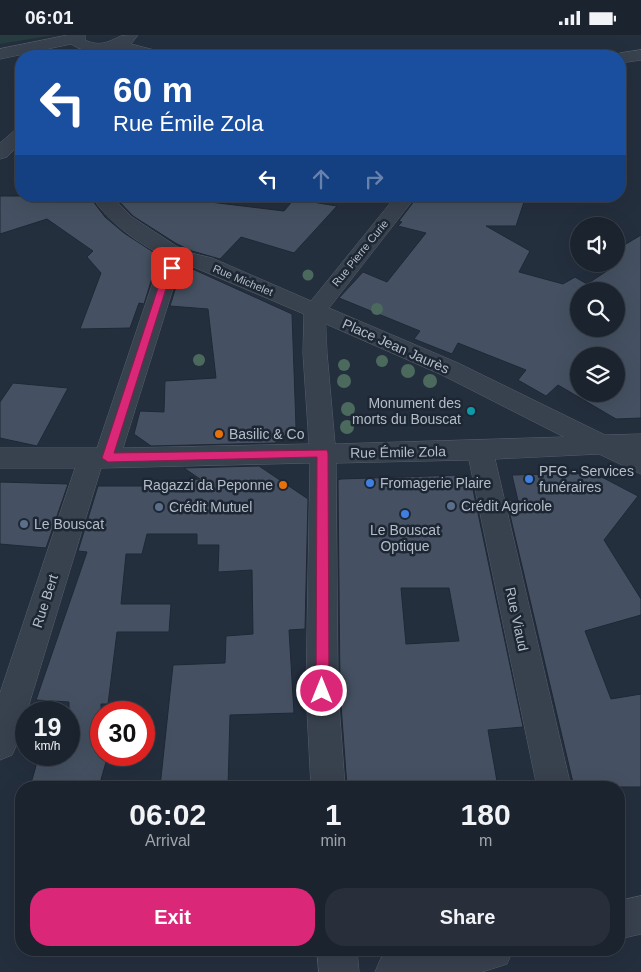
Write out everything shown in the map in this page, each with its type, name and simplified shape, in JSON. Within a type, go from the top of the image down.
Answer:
[{"type":"street","points":[[17,50],[77,36],[78,41],[89,47],[116,46],[134,50]]},
{"type":"street","points":[[0,54],[15,50]]},
{"type":"street","points":[[626,57],[641,55]]},
{"type":"street","points":[[0,153],[15,139]]},
{"type":"street","name":"Rue Michelet","points":[[104,202],[138,232],[179,256],[204,263],[315,311]]},
{"type":"street","name":"Rue Pierre Curie","points":[[315,311],[401,202]]},
{"type":"street","name":"Rue Bert","points":[[0,744],[99,458],[165,279],[179,256]]},
{"type":"street","points":[[315,311],[315,353],[323,453],[322,691],[328,781]]},
{"type":"street","name":"Place Jean Jaurès","points":[[315,311],[450,369],[605,445]]},
{"type":"street","name":"Rue Émile Zola","points":[[0,457],[99,458],[480,450],[641,443]]},
{"type":"street","points":[[605,445],[641,464]]},
{"type":"street","name":"Rue Viaud","points":[[480,450],[553,781]]},
{"type":"street","points":[[625,919],[641,915]]},
{"type":"street","points":[[338,956],[339,972]]},
{"type":"street","points":[[395,972],[466,956]]},
{"type":"green space","points":[[0,35],[55,35],[0,44]]},
{"type":"building","points":[[0,196],[15,196],[15,202],[94,202],[105,217],[124,233],[164,259],[152,278],[144,304],[139,303],[130,328],[80,329],[101,273],[87,257],[93,251],[47,219],[0,234]]},
{"type":"building","points":[[120,202],[210,202],[284,211],[292,202],[312,202],[337,206],[294,253],[241,237],[220,259],[192,251],[177,244],[133,216]]},
{"type":"building","points":[[413,202],[524,202],[516,226],[486,226],[530,251],[519,272],[563,284],[575,277],[584,282],[570,282],[570,337],[625,337],[625,282],[590,282],[605,272],[625,272],[625,245],[641,235],[641,418],[616,419],[587,402],[625,402],[625,347],[570,347],[570,392],[558,385],[546,396],[518,380],[526,370],[458,343],[452,354],[414,339],[420,331],[339,298],[363,272],[387,282],[426,233],[398,226],[402,222],[399,221]]},
{"type":"building","points":[[186,266],[292,314],[296,427],[275,443],[151,446],[134,434],[140,411],[164,412],[165,381],[216,378],[208,309],[170,306],[178,280]]},
{"type":"building","points":[[13,383],[68,388],[37,446],[0,438],[0,402]]},
{"type":"building","points":[[259,466],[308,499],[305,629],[289,630],[294,713],[230,715],[228,781],[161,781],[173,665],[225,663],[226,636],[253,634],[252,570],[218,572],[219,545],[197,545],[197,534],[147,534],[142,554],[126,554],[121,604],[171,604],[169,632],[117,632],[108,701],[90,701],[90,766],[105,766],[101,781],[32,781],[36,766],[80,766],[80,701],[36,700],[87,552],[78,551],[98,486],[143,486],[144,483],[200,479],[184,468]]},
{"type":"building","points":[[594,473],[638,496],[604,540],[641,599],[641,615],[585,631],[611,699],[641,694],[641,787],[625,787],[625,781],[573,781],[506,498],[519,505],[512,475]]},
{"type":"building","points":[[462,475],[471,480],[523,727],[488,730],[497,781],[347,781],[340,691],[338,480]],"holes":[[[401,588],[449,588],[459,641],[406,644]]]},
{"type":"building","name":"Le Bouscat","points":[[0,482],[68,484],[46,548],[0,544]]},
{"type":"place","name":"Monument des morts du Bouscat","points":[[471,411]]},
{"type":"place","name":"Basilic & Co","points":[[219,434]]},
{"type":"place","name":"PFG - Services funéraires","points":[[529,479]]},
{"type":"place","name":"Fromagerie Plaire","points":[[370,483]]},
{"type":"place","name":"Ragazzi da Peponne","points":[[283,485]]},
{"type":"place","name":"Crédit Agricole","points":[[451,506]]},
{"type":"place","name":"Crédit Mutuel","points":[[159,507]]},
{"type":"place","name":"Le Bouscat Optique","points":[[405,514]]},
{"type":"place","name":"Le Bouscat","points":[[24,524]]},
{"type":"route","points":[[172,268],[165,279],[108,458],[323,453],[322,691]]}]
